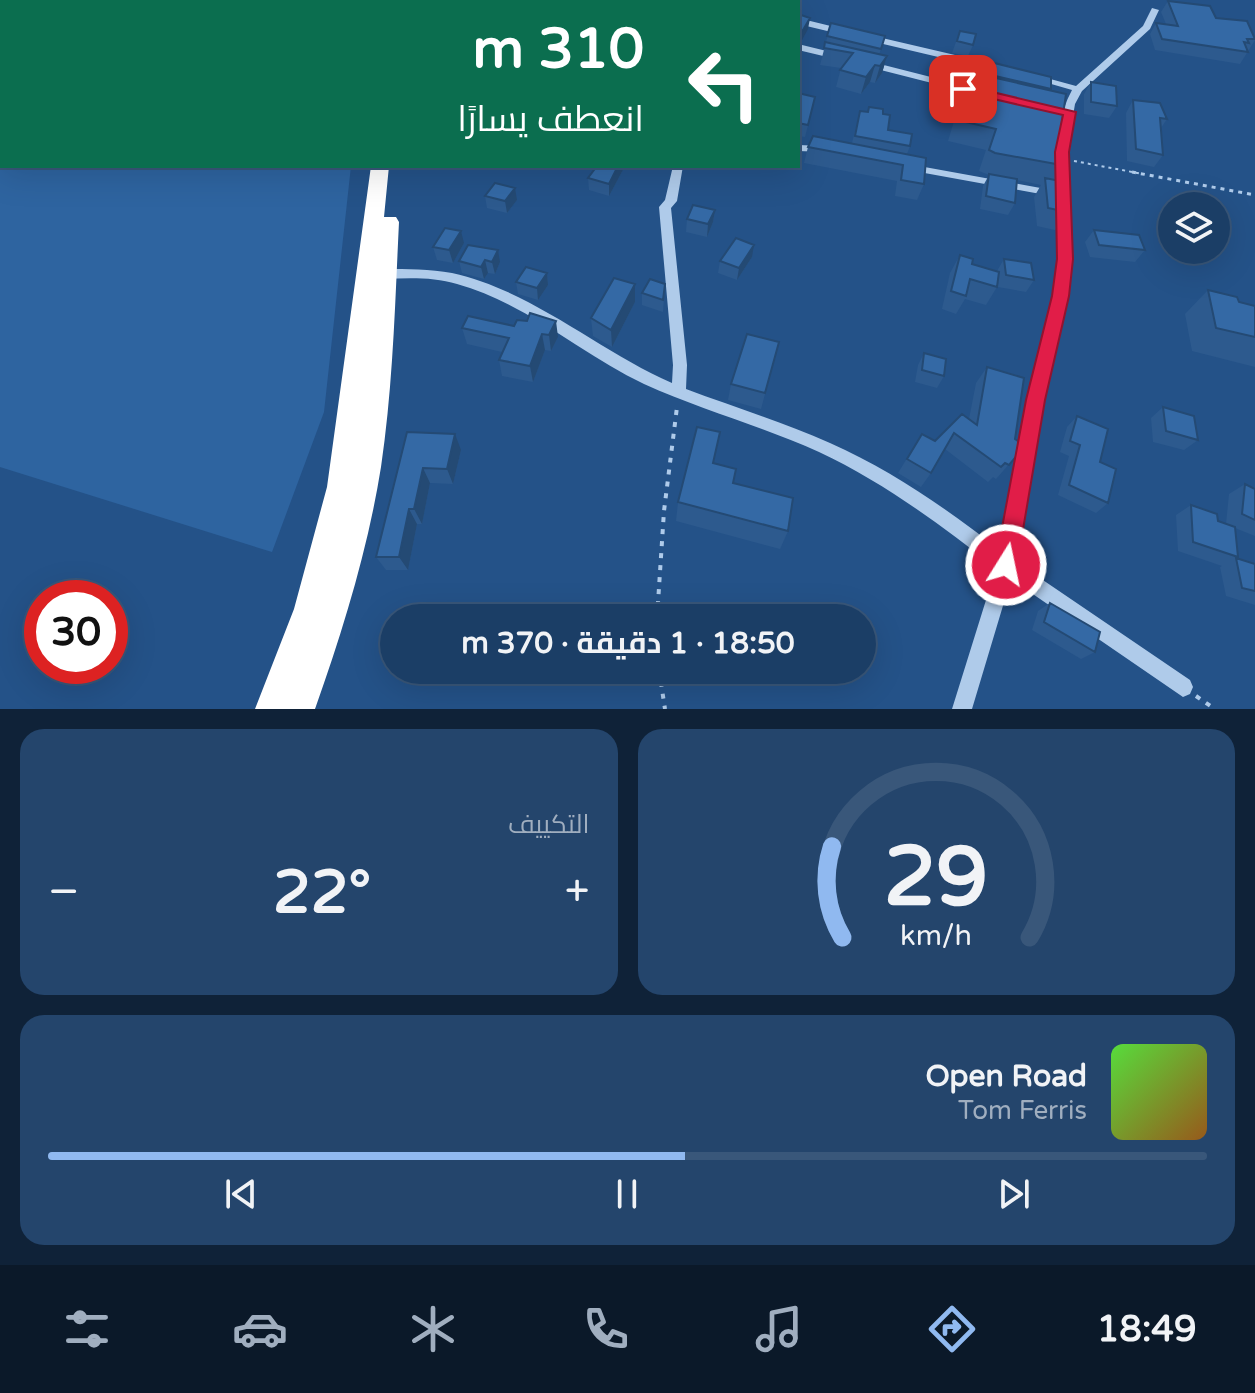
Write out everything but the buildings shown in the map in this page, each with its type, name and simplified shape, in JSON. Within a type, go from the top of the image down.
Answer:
[{"type":"highway","points":[[272,709],[309,609],[341,487],[380,168]]},
{"type":"highway","points":[[298,709],[318,657],[361,500],[395,168]]},
{"type":"street","points":[[962,709],[1006,565],[1035,400],[1060,296],[1065,259],[1063,111],[1078,89],[1141,33],[1155,10]]},
{"type":"street","points":[[800,21],[999,68]]},
{"type":"street","points":[[800,47],[992,95]]},
{"type":"street","points":[[1026,75],[1078,89]]},
{"type":"street","points":[[800,148],[809,146],[843,153]]},
{"type":"street","points":[[899,165],[1065,196]]},
{"type":"street","points":[[678,168],[671,201],[665,207],[680,365],[679,393]]},
{"type":"street","points":[[385,274],[438,276],[488,290],[507,298],[597,353],[679,393],[826,448],[914,497],[1006,565],[1183,687]]},
{"type":"path","points":[[1062,159],[1255,195]]},
{"type":"path","points":[[658,604],[664,511],[679,393]]},
{"type":"path","points":[[661,684],[665,709]]},
{"type":"path","points":[[1183,687],[1215,709]]},
{"type":"shaded area","points":[[0,168],[351,168],[324,412],[272,552],[0,467]]},
{"type":"route","points":[[963,89],[1070,112],[1062,152],[1065,259],[1060,296],[1035,400],[1006,565]]}]
